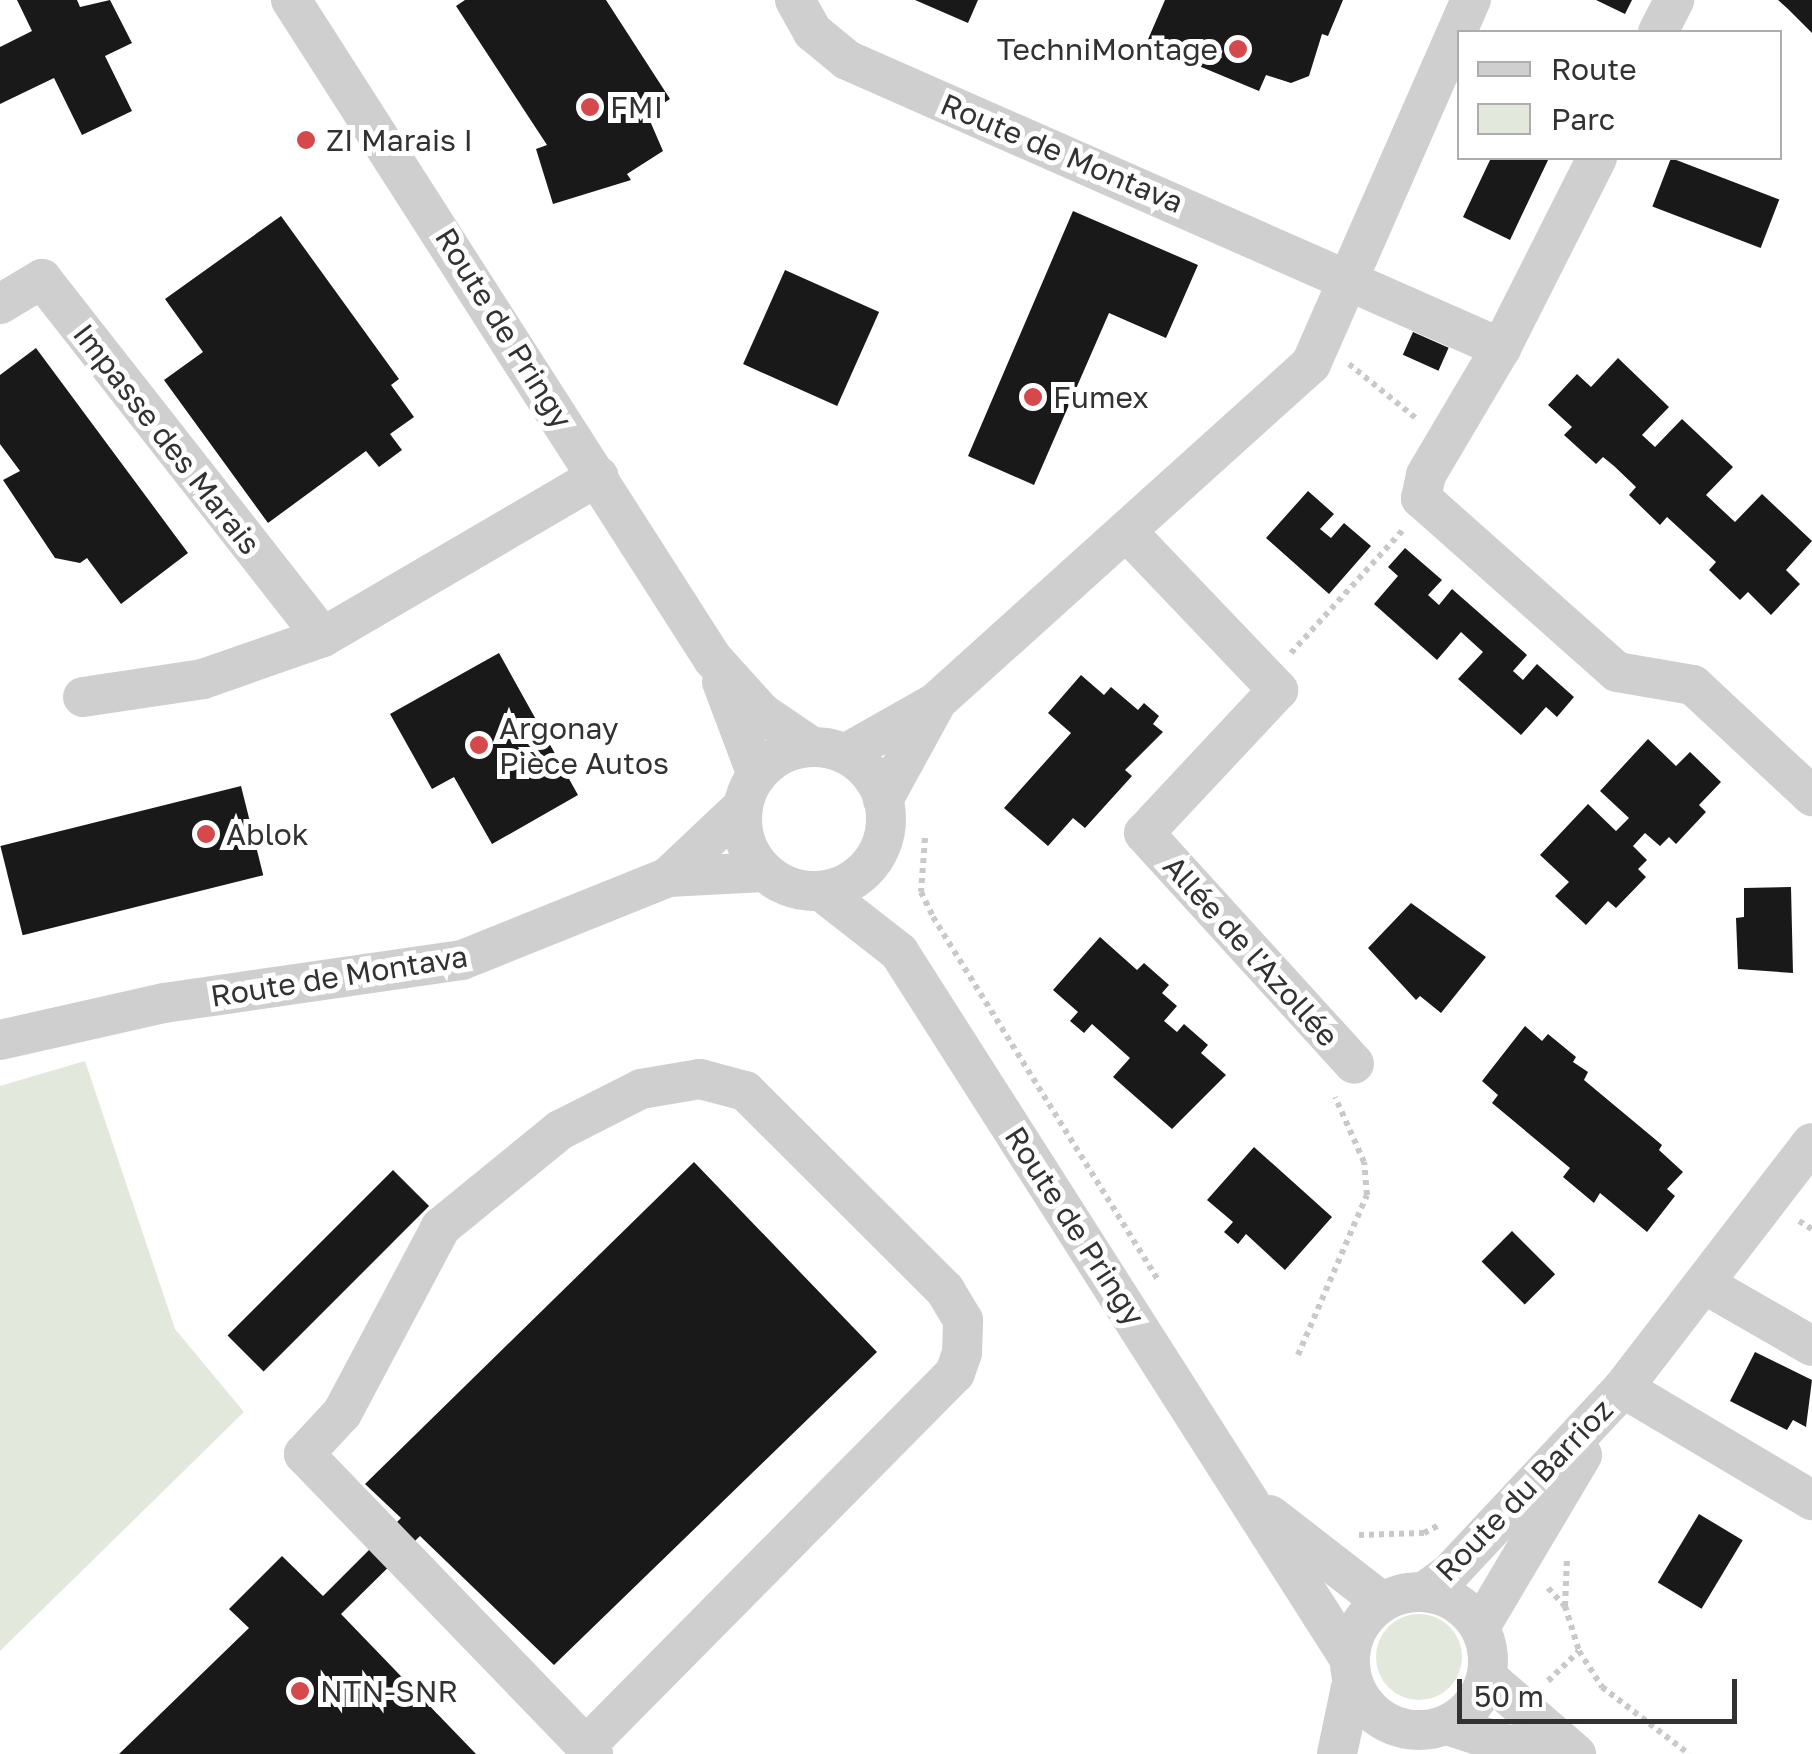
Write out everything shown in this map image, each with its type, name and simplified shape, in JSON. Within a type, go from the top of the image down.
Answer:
[{"type":"street","name":"Route de Pringy","points":[[290,0],[713,660],[762,713],[828,750]]},
{"type":"street","name":"Route de Montava","points":[[795,0],[813,32],[847,60],[1352,278],[1501,348]]},
{"type":"street","points":[[1458,30],[1471,0]]},
{"type":"street","points":[[1659,30],[1674,0]]},
{"type":"street","points":[[828,750],[875,781],[884,800],[886,822],[872,862],[849,882],[821,891],[790,887],[764,872],[745,842],[749,791],[781,755],[828,750],[936,704],[1310,364],[1324,343],[1457,33]]},
{"type":"street","points":[[1596,160],[1501,348],[1422,484],[1426,506],[1617,672],[1693,686],[1812,796]]},
{"type":"street","name":"Impasse des Marais","points":[[0,304],[42,279],[322,637]]},
{"type":"street","points":[[83,697],[203,679],[322,637],[598,476]]},
{"type":"street","points":[[1127,532],[1267,679]]},
{"type":"street","name":"Route de Pringy","points":[[713,660],[749,791]]},
{"type":"street","name":"Allée de l'Azollée","points":[[1267,679],[1278,690],[1144,833],[1354,1064]]},
{"type":"street","points":[[884,800],[936,704]]},
{"type":"street","name":"Route de Montava","points":[[668,877],[749,791]]},
{"type":"street","name":"Route de Pringy","points":[[872,862],[899,952],[1252,1500],[1350,1670]]},
{"type":"street","name":"Route de Montava","points":[[0,1040],[164,1003],[462,960],[668,877],[764,872]]},
{"type":"street","name":"Route de Pringy","points":[[821,891],[899,952]]},
{"type":"street","points":[[700,1079],[745,1091],[945,1290],[963,1320],[962,1354],[956,1373],[590,1750],[304,1454],[342,1413],[441,1227],[560,1130],[640,1089],[700,1079]]},
{"type":"street","name":"Route du Barrioz","points":[[1424,1592],[1623,1388],[1812,1143]]},
{"type":"street","points":[[1706,1284],[1812,1346]]},
{"type":"street","points":[[1623,1388],[1812,1500]]},
{"type":"street","name":"Route du Barrioz","points":[[1480,1627],[1623,1388]]},
{"type":"street","name":"Route de Pringy","points":[[1252,1500],[1382,1602]]},
{"type":"street","points":[[1337,1754],[1359,1626],[1382,1602],[1424,1592],[1446,1597],[1480,1627],[1487,1677],[1480,1697],[1431,1728],[1378,1754]]},
{"type":"street","points":[[1350,1670],[1365,1707],[1387,1724],[1431,1728],[1536,1754]]},
{"type":"street","points":[[1487,1677],[1576,1754]]},
{"type":"path","points":[[1324,343],[1445,442]]},
{"type":"path","points":[[1267,679],[1426,506]]},
{"type":"path","points":[[925,838],[921,892],[933,917],[1161,1285]]},
{"type":"path","points":[[1298,1355],[1367,1194],[1364,1162],[1335,1098],[1354,1064]]},
{"type":"path","points":[[1340,1532],[1395,1536],[1424,1533],[1451,1518],[1480,1538]]},
{"type":"path","points":[[1541,1584],[1565,1606],[1579,1651],[1602,1688],[1679,1752],[1689,1754]]},
{"type":"path","points":[[1536,1692],[1579,1651]]},
{"type":"green space","points":[[85,1061],[175,1329],[244,1412],[0,1651],[0,1086]]},
{"type":"green space","points":[[1419,1614],[1443,1621],[1455,1633],[1462,1657],[1455,1681],[1443,1693],[1419,1700],[1395,1693],[1383,1681],[1376,1657],[1383,1633],[1395,1621]]},
{"type":"building","points":[[17,0],[77,0],[80,7],[110,0],[132,43],[105,56],[132,111],[82,135],[54,78],[0,104],[0,47],[32,31]]},
{"type":"building","name":"FMI","points":[[465,0],[606,0],[670,99],[647,114],[663,151],[627,174],[631,180],[553,204],[536,149],[547,145],[456,6]]},
{"type":"building","points":[[915,0],[978,0],[968,23]]},
{"type":"building","name":"TechniMontage","points":[[1165,0],[1343,0],[1328,36],[1322,34],[1309,76],[1291,83],[1266,75],[1259,91],[1146,44]]},
{"type":"building","points":[[1596,0],[1632,0],[1625,14]]},
{"type":"building","points":[[1778,0],[1812,0],[1812,33],[1788,9]]},
{"type":"building","name":"ZI Marais I","points":[[307,127],[317,147],[306,154],[294,134]]},
{"type":"building","points":[[1490,160],[1548,160],[1510,240],[1463,217]]},
{"type":"building","points":[[1670,160],[1779,200],[1761,248],[1652,207]]},
{"type":"building","name":"Fumex","points":[[1073,211],[1198,265],[1166,338],[1109,313],[1034,485],[968,456]]},
{"type":"building","points":[[281,216],[399,379],[391,385],[414,417],[390,434],[402,450],[379,467],[366,451],[268,523],[164,380],[203,352],[165,299]]},
{"type":"building","points":[[785,270],[879,312],[837,406],[743,364]]},
{"type":"building","points":[[1413,332],[1449,348],[1438,371],[1403,355]]},
{"type":"building","points":[[36,348],[188,553],[121,604],[87,558],[80,563],[55,558],[3,480],[20,471],[0,444],[0,375]]},
{"type":"building","points":[[1618,358],[1669,407],[1642,435],[1655,447],[1682,419],[1733,467],[1706,495],[1735,522],[1762,494],[1812,541],[1786,570],[1800,584],[1771,615],[1748,592],[1740,600],[1709,570],[1716,562],[1667,517],[1660,525],[1629,495],[1636,487],[1614,466],[1603,457],[1596,464],[1564,435],[1572,427],[1548,405],[1577,374],[1591,387]]},
{"type":"building","points":[[1308,491],[1334,514],[1320,529],[1331,538],[1344,523],[1371,546],[1329,594],[1266,538]]},
{"type":"building","points":[[1405,548],[1442,580],[1428,595],[1439,605],[1452,589],[1527,655],[1513,671],[1523,680],[1537,664],[1574,697],[1557,717],[1546,707],[1521,735],[1458,679],[1483,652],[1461,632],[1437,660],[1374,604],[1398,576],[1388,567]]},
{"type":"building","name":"Argonay Pièce Autos","points":[[499,653],[578,795],[492,844],[454,777],[432,789],[390,714]]},
{"type":"building","points":[[1081,675],[1104,695],[1111,687],[1138,710],[1144,703],[1159,716],[1153,724],[1163,732],[1125,770],[1132,776],[1085,828],[1073,818],[1048,846],[1004,808],[1071,733],[1048,713]]},
{"type":"building","points":[[1648,739],[1676,766],[1690,752],[1721,782],[1699,805],[1706,812],[1676,844],[1669,837],[1660,846],[1645,833],[1633,846],[1647,860],[1638,869],[1646,877],[1616,908],[1608,901],[1586,925],[1555,896],[1569,882],[1540,855],[1588,804],[1616,831],[1629,818],[1600,791]]},
{"type":"building","points":[[241,786],[263,875],[23,935],[0,846]]},
{"type":"building","points":[[1791,887],[1793,973],[1738,969],[1736,918],[1744,917],[1744,888]]},
{"type":"building","points":[[1411,903],[1486,957],[1441,1013],[1420,996],[1416,1000],[1368,948]]},
{"type":"building","points":[[1100,937],[1137,970],[1144,963],[1169,985],[1162,993],[1177,1006],[1164,1021],[1177,1032],[1184,1024],[1208,1045],[1201,1053],[1226,1075],[1172,1129],[1113,1077],[1130,1058],[1092,1024],[1084,1033],[1070,1021],[1078,1012],[1053,990]]},
{"type":"building","points":[[1525,1026],[1542,1041],[1548,1034],[1576,1057],[1573,1062],[1588,1072],[1584,1080],[1662,1145],[1659,1150],[1683,1172],[1667,1189],[1675,1196],[1647,1232],[1600,1193],[1594,1203],[1563,1177],[1570,1168],[1492,1103],[1498,1095],[1482,1081]]},
{"type":"building","points":[[1254,1147],[1332,1217],[1285,1270],[1246,1234],[1238,1244],[1224,1232],[1233,1222],[1207,1200]]},
{"type":"building","points":[[694,1162],[877,1352],[554,1665],[420,1536],[341,1614],[476,1754],[119,1754],[249,1628],[229,1609],[282,1556],[323,1596],[401,1518],[365,1484]]},
{"type":"building","points":[[393,1170],[429,1206],[264,1372],[228,1335]]},
{"type":"building","points":[[1512,1231],[1555,1274],[1525,1305],[1482,1261]]},
{"type":"building","points":[[1755,1352],[1812,1380],[1806,1427],[1793,1420],[1787,1430],[1730,1401]]},
{"type":"building","points":[[1699,1514],[1743,1540],[1702,1609],[1658,1583]]},
{"type":"place","name":"TechniMontage","points":[[1238,49]]},
{"type":"place","name":"FMI","points":[[590,107]]},
{"type":"place","name":"ZI Marais I","points":[[306,140]]},
{"type":"place","name":"Fumex","points":[[1033,397]]},
{"type":"place","name":"Argonay Pièce Autos","points":[[479,745]]},
{"type":"place","name":"Ablok","points":[[206,834]]},
{"type":"place","name":"NTN-SNR","points":[[300,1691]]}]
